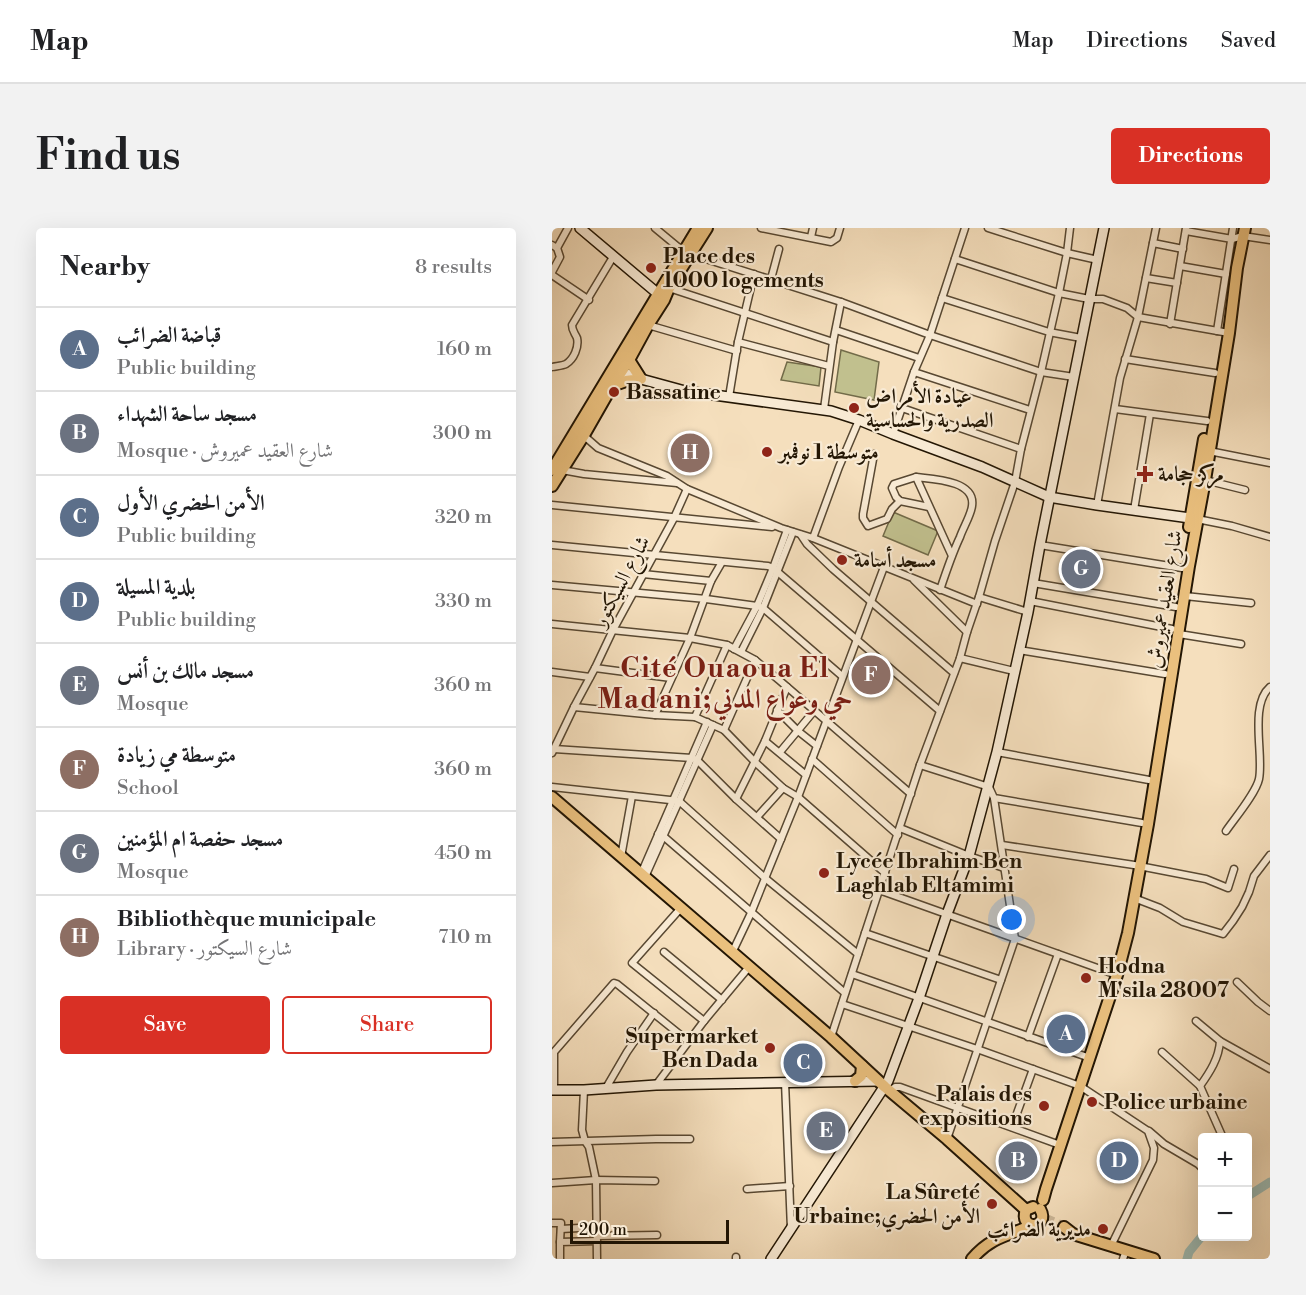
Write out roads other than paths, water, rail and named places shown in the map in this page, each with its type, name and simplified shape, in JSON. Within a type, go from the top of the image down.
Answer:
[{"type":"main road","points":[[552,486],[556,469],[612,386],[618,370],[629,360],[661,297],[669,288],[688,253],[698,228]]},
{"type":"main road","points":[[580,433],[688,253],[708,228]]},
{"type":"main road","name":"شارع العقيد عميروش","points":[[1038,1212],[1118,975],[1128,933],[1165,674],[1185,596],[1194,518],[1238,233]]},
{"type":"main road","name":"شارع العقيد عميروش","points":[[1118,975],[1118,950],[1137,866],[1175,632],[1182,568],[1205,480],[1207,421],[1223,332]]},
{"type":"main road","points":[[612,386],[641,379],[629,360]]},
{"type":"main road","points":[[552,797],[831,1037],[884,1086],[1038,1212],[986,1245],[972,1259]]},
{"type":"main road","points":[[855,1081],[861,1076],[862,1066]]},
{"type":"main road","points":[[1065,1231],[1111,1246],[1124,1255],[1152,1258]]},
{"type":"street","points":[[568,228],[555,247],[560,257],[552,275],[589,300]]},
{"type":"street","points":[[580,228],[661,297]]},
{"type":"street","points":[[655,228],[688,253],[841,302],[1041,372],[1074,377]]},
{"type":"street","points":[[761,228],[831,242],[837,238],[840,228]]},
{"type":"street","points":[[811,237],[813,228]]},
{"type":"street","points":[[892,434],[919,358],[930,335],[965,228]]},
{"type":"street","points":[[988,228],[1067,253],[1098,260]]},
{"type":"street","points":[[831,1037],[920,765],[960,658],[1015,482],[1059,293],[1070,228]]},
{"type":"street","points":[[771,1259],[884,1086],[909,1027],[969,855],[997,752],[1028,612],[1104,228]]},
{"type":"street","points":[[1097,506],[1125,358],[1138,317],[1156,228]]},
{"type":"street","points":[[1170,324],[1186,229],[1238,233],[1270,240]]},
{"type":"street","points":[[955,259],[1059,293],[1089,299],[1103,299],[1126,308],[1138,317],[1223,332],[1226,274],[1238,233]]},
{"type":"street","points":[[1153,243],[1183,249]]},
{"type":"street","points":[[771,279],[779,249]]},
{"type":"street","points":[[552,367],[563,366],[576,351],[577,340],[572,325],[613,257]]},
{"type":"street","points":[[1180,266],[1226,274]]},
{"type":"street","points":[[729,397],[738,342],[754,274]]},
{"type":"street","points":[[1146,278],[1176,283]]},
{"type":"street","points":[[669,288],[833,342]]},
{"type":"street","points":[[942,298],[1049,333],[1082,338]]},
{"type":"street","points":[[824,410],[829,366],[841,302]]},
{"type":"street","points":[[648,325],[737,351]]},
{"type":"street","points":[[836,330],[919,358]]},
{"type":"street","points":[[738,342],[829,366]]},
{"type":"street","points":[[1125,358],[1215,373]]},
{"type":"street","points":[[618,370],[685,391],[824,410],[859,420],[982,467],[1049,497],[1097,506],[1194,518],[1270,537]]},
{"type":"street","points":[[914,372],[1030,410]]},
{"type":"street","points":[[902,408],[1021,449]]},
{"type":"street","points":[[1115,409],[1207,421]]},
{"type":"street","points":[[1134,510],[1150,414]]},
{"type":"street","points":[[813,538],[859,420]]},
{"type":"street","points":[[580,433],[598,448],[659,472],[687,489],[787,530],[813,538],[939,590],[1028,612]]},
{"type":"street","points":[[1206,451],[1270,464]]},
{"type":"street","points":[[874,454],[862,514],[868,526],[887,519],[892,509],[900,501]]},
{"type":"street","points":[[556,469],[584,474],[680,483]]},
{"type":"street","points":[[916,477],[952,556]]},
{"type":"street","points":[[929,507],[900,501],[896,497],[893,486],[916,477],[939,479],[958,485],[970,495],[973,505],[939,590]]},
{"type":"street","points":[[1205,480],[1245,490]]},
{"type":"street","name":"شارع السيكتور","points":[[553,751],[573,707],[596,668],[613,630],[674,518],[687,489]]},
{"type":"street","points":[[552,505],[787,530]]},
{"type":"street","points":[[741,652],[775,571],[787,530]]},
{"type":"street","points":[[801,534],[807,544],[833,569],[954,673]]},
{"type":"street","points":[[552,545],[768,566],[940,711]]},
{"type":"street","points":[[1040,545],[1182,568]]},
{"type":"street","points":[[655,715],[690,638],[711,581],[722,562]]},
{"type":"street","points":[[732,953],[751,913],[798,797],[884,567]]},
{"type":"street","points":[[643,574],[711,581]]},
{"type":"street","points":[[911,578],[967,632]]},
{"type":"street","points":[[1033,583],[1176,607]]},
{"type":"street","points":[[552,585],[706,599],[760,607],[842,676]]},
{"type":"street","points":[[1185,596],[1251,603]]},
{"type":"street","points":[[1030,601],[1241,644]]},
{"type":"street","points":[[695,717],[730,647],[760,607]]},
{"type":"street","points":[[552,624],[690,638],[730,647],[741,652],[755,660],[911,794]]},
{"type":"street","points":[[1019,650],[1165,674]]},
{"type":"street","points":[[960,658],[1014,671]]},
{"type":"street","points":[[724,730],[755,660]]},
{"type":"street","points":[[596,668],[671,678]]},
{"type":"street","points":[[552,672],[590,677]]},
{"type":"street","points":[[736,799],[765,741],[787,687]]},
{"type":"street","points":[[1226,831],[1257,787],[1260,777],[1258,731],[1262,696],[1270,687]]},
{"type":"street","points":[[573,707],[695,717],[724,730],[783,788],[798,797],[885,873]]},
{"type":"street","points":[[777,710],[817,746]]},
{"type":"street","points":[[780,752],[814,711]]},
{"type":"street","points":[[643,876],[710,723]]},
{"type":"street","points":[[765,741],[806,775]]},
{"type":"street","points":[[553,751],[694,759],[781,838]]},
{"type":"street","points":[[997,752],[1149,780]]},
{"type":"street","points":[[812,759],[899,832],[1004,868]]},
{"type":"street","points":[[920,765],[988,787],[994,798],[1015,939],[947,1139]]},
{"type":"street","points":[[552,787],[676,800],[765,878],[858,954]]},
{"type":"street","points":[[757,818],[783,788]]},
{"type":"street","points":[[621,857],[632,796]]},
{"type":"street","points":[[994,798],[1142,823]]},
{"type":"street","points":[[660,835],[845,993]]},
{"type":"street","points":[[1002,845],[1206,879],[1228,888],[1234,869]]},
{"type":"street","points":[[1134,898],[1160,908],[1183,922],[1223,934],[1242,907],[1250,892],[1254,876],[1270,855]]},
{"type":"street","points":[[879,890],[1118,975]]},
{"type":"street","points":[[680,909],[632,963],[704,1021]]},
{"type":"street","points":[[865,933],[1001,980]]},
{"type":"street","points":[[664,952],[722,1000]]},
{"type":"street","points":[[1028,1037],[1058,954]]},
{"type":"street","points":[[656,1085],[688,1041],[749,968]]},
{"type":"street","points":[[852,974],[1090,1058]]},
{"type":"street","points":[[1237,982],[1270,1011]]},
{"type":"street","points":[[688,1041],[617,984],[612,984],[554,1052],[553,1090],[656,1085],[855,1081],[899,1087],[1060,1145]]},
{"type":"street","points":[[842,1004],[1080,1086],[1164,1144],[1198,1164]]},
{"type":"street","points":[[606,1089],[627,1052],[654,1013]]},
{"type":"street","points":[[1196,1021],[1220,1041],[1270,1069]]},
{"type":"street","points":[[1200,1086],[1214,1065],[1220,1041]]},
{"type":"street","points":[[1162,1052],[1200,1086],[1221,1133]]},
{"type":"street","points":[[1012,1127],[1033,1069]]},
{"type":"street","points":[[785,1082],[791,1229]]},
{"type":"street","points":[[584,1090],[582,1130],[589,1147],[596,1180],[597,1259]]},
{"type":"street","points":[[1111,1246],[1153,1160],[1154,1148],[1148,1131]]},
{"type":"street","points":[[552,1142],[690,1139]]},
{"type":"street","points":[[552,1183],[596,1180],[655,1181]]},
{"type":"street","points":[[747,1189],[790,1186]]},
{"type":"street","points":[[552,1223],[561,1223],[560,1259]]},
{"type":"street","points":[[561,1229],[597,1227]]},
{"type":"street","points":[[560,1242],[657,1235]]},
{"type":"waterway","points":[[1252,1193],[1270,1182]]},
{"type":"waterway","points":[[1187,1259],[1189,1252],[1198,1241]]},
{"type":"tunnel","points":[[1044,1218],[1064,1227]]},
{"type":"place","name":"Place des 1000 logements","points":[[651,268]]},
{"type":"place","name":"Bassatine","points":[[614,392]]},
{"type":"place","name":"عيادة الأمراض الصدرية والحساسية","points":[[854,408]]},
{"type":"place","name":"متوسطة 1 نوفمبر","points":[[767,452]]},
{"type":"place","name":"Bibliothèque municipale","points":[[690,453]]},
{"type":"place","name":"مركز حجامة","points":[[1145,474]]},
{"type":"place","name":"مسجد أسامة","points":[[842,560]]},
{"type":"place","name":"مسجد حفصة ام المؤمنين","points":[[1081,569]]},
{"type":"place","name":"متوسطة مي زيادة","points":[[871,675]]},
{"type":"place","name":"Lycée Ibrahim Ben Laghlab Eltamimi","points":[[824,873]]},
{"type":"place","name":"Hodna M'sila 28007","points":[[1086,978]]},
{"type":"place","name":"قباضة الضرائب","points":[[1066,1034]]},
{"type":"place","name":"Supermarket Ben Dada","points":[[770,1048]]},
{"type":"place","name":"الأمن الحضري الأول","points":[[803,1063]]},
{"type":"place","name":"Police urbaine","points":[[1092,1102]]},
{"type":"place","name":"Palais des expositions","points":[[1044,1106]]},
{"type":"place","name":"مسجد مالك بن أنس","points":[[826,1131]]},
{"type":"place","name":"مسجد ساحة الشهداء","points":[[1018,1161]]},
{"type":"place","name":"بلدية المسيلة","points":[[1119,1161]]},
{"type":"place","name":"La Sûreté Urbaine;الأمن الحضري","points":[[992,1204]]},
{"type":"place","name":"مديرية الضرائب","points":[[1103,1229]]},
{"type":"district","name":"Cité Ouaoua El Madani;حي وعواع المدني","points":[[725,684]]}]
